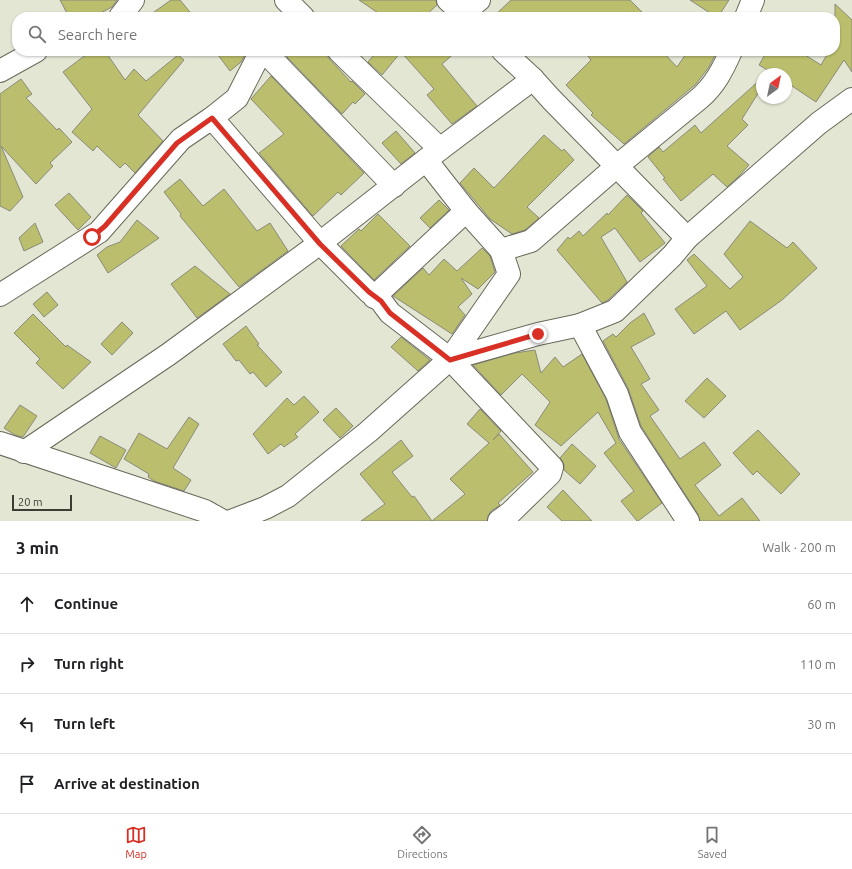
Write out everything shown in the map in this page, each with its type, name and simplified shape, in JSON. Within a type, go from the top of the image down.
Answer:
[{"type":"street","points":[[124,12],[133,0]]},
{"type":"street","points":[[280,12],[286,0],[298,12]]},
{"type":"street","points":[[748,12],[753,0]]},
{"type":"street","points":[[0,71],[27,56]]},
{"type":"street","points":[[0,295],[99,232],[177,143],[237,98],[258,56]]},
{"type":"street","points":[[269,56],[394,186]]},
{"type":"street","points":[[231,521],[270,514],[288,496],[368,432],[450,360],[509,274],[501,250],[466,211],[433,155],[344,56]]},
{"type":"street","points":[[508,56],[533,79],[551,100],[687,238]]},
{"type":"street","points":[[501,250],[531,241],[617,166],[711,88],[729,56]]},
{"type":"street","points":[[24,452],[169,354],[320,244],[533,79]]},
{"type":"street","points":[[450,360],[538,334],[580,325],[616,311],[672,256],[687,238],[819,123],[852,99]]},
{"type":"street","points":[[212,118],[320,244],[381,301],[390,313],[450,360],[552,467],[550,474],[510,513],[499,521]]},
{"type":"street","points":[[374,296],[466,211]]},
{"type":"street","points":[[580,325],[617,394],[630,432],[688,521]]},
{"type":"street","points":[[0,443],[205,511],[223,521]]},
{"type":"building","points":[[60,0],[117,0],[112,7],[102,12],[66,12]]},
{"type":"building","points":[[171,0],[180,0],[190,12],[154,12]]},
{"type":"building","points":[[359,0],[436,0],[437,5],[429,12],[377,12]]},
{"type":"building","points":[[511,0],[630,0],[642,12],[498,12]]},
{"type":"building","points":[[690,0],[729,0],[721,12],[708,12]]},
{"type":"building","points":[[835,4],[852,20],[852,72],[844,60],[816,102],[792,86],[792,68],[764,68],[759,65],[764,56],[807,56],[821,65],[826,56],[840,56],[840,12],[835,12]]},
{"type":"building","points":[[84,56],[108,56],[125,80],[134,69],[146,81],[177,56],[184,60],[138,115],[163,141],[135,173],[125,163],[120,168],[97,146],[93,151],[72,132],[92,109],[63,72]]},
{"type":"building","points":[[219,56],[244,56],[241,62],[230,71]]},
{"type":"building","points":[[327,56],[351,82],[352,81],[365,94],[355,104],[353,102],[342,114],[287,57]]},
{"type":"building","points":[[373,56],[398,56],[382,75],[368,62]]},
{"type":"building","points":[[405,56],[451,56],[442,64],[477,106],[452,124],[427,95],[434,89]]},
{"type":"building","points":[[588,56],[667,56],[677,67],[685,56],[714,56],[709,67],[696,84],[624,144],[591,115],[593,113],[566,85],[591,60]]},
{"type":"building","points":[[271,76],[364,173],[341,195],[338,192],[313,216],[259,153],[284,134],[251,99]]},
{"type":"building","points":[[21,79],[32,94],[26,98],[57,130],[59,128],[72,142],[50,163],[53,166],[36,184],[1,146],[23,197],[10,211],[0,206],[0,94]]},
{"type":"building","points":[[756,83],[756,97],[742,119],[748,125],[727,146],[749,165],[727,187],[713,174],[681,201],[663,179],[665,178],[648,157],[659,147],[663,152],[695,125],[701,133]]},
{"type":"building","points":[[396,131],[415,153],[401,164],[382,143]]},
{"type":"building","points":[[544,135],[562,151],[564,149],[574,160],[527,207],[539,218],[525,230],[512,234],[490,219],[460,183],[474,168],[494,188]]},
{"type":"building","points":[[180,179],[203,206],[224,189],[257,231],[270,223],[288,251],[239,287],[180,216],[181,214],[164,192]]},
{"type":"building","points":[[69,193],[91,217],[78,230],[55,205]]},
{"type":"building","points":[[627,195],[643,211],[641,213],[665,243],[640,262],[615,228],[601,237],[627,282],[608,300],[602,303],[557,250],[568,237],[570,239],[579,231],[583,236],[607,213],[608,215]]},
{"type":"building","points":[[439,200],[449,210],[430,228],[420,218]]},
{"type":"building","points":[[378,214],[410,246],[374,280],[341,246],[359,229],[361,231]]},
{"type":"building","points":[[137,220],[159,238],[108,273],[97,255],[107,247],[120,242]]},
{"type":"building","points":[[750,221],[787,248],[793,242],[817,268],[782,300],[740,330],[726,311],[694,334],[675,309],[707,286],[687,260],[694,254],[730,289],[743,277],[724,254]]},
{"type":"building","points":[[35,223],[43,242],[24,251],[19,238]]},
{"type":"building","points":[[482,248],[490,256],[495,272],[478,289],[461,278],[472,294],[458,307],[465,315],[452,334],[393,296],[423,268],[429,275],[444,259],[457,271]]},
{"type":"building","points":[[195,266],[230,294],[197,318],[171,284]]},
{"type":"building","points":[[47,292],[58,305],[44,317],[33,304]]},
{"type":"building","points":[[644,313],[655,334],[631,347],[650,379],[641,384],[659,410],[650,416],[680,459],[704,442],[721,465],[695,485],[719,516],[742,498],[760,521],[700,521],[698,514],[641,426],[628,388],[603,341],[613,334],[616,337],[630,323]]},
{"type":"building","points":[[33,314],[66,347],[67,345],[91,362],[63,389],[36,363],[40,359],[14,333]]},
{"type":"building","points":[[122,322],[133,333],[112,355],[101,344]]},
{"type":"building","points":[[246,326],[259,344],[257,345],[282,372],[266,387],[253,372],[250,374],[239,360],[236,361],[223,344]]},
{"type":"building","points":[[401,337],[430,360],[418,371],[391,347]]},
{"type":"building","points":[[535,350],[541,373],[555,357],[563,367],[582,354],[606,399],[619,439],[662,503],[638,521],[621,501],[634,491],[604,453],[616,443],[598,412],[561,446],[535,425],[550,402],[522,374],[501,395],[473,365],[515,353]]},
{"type":"building","points":[[707,378],[726,396],[704,418],[685,401]]},
{"type":"building","points":[[304,396],[319,412],[295,434],[298,437],[284,447],[281,444],[268,454],[253,434],[287,398],[294,405]]},
{"type":"building","points":[[20,405],[37,416],[23,437],[15,435],[4,428]]},
{"type":"building","points":[[336,408],[353,426],[340,438],[323,420]]},
{"type":"building","points":[[480,409],[501,431],[493,440],[499,434],[533,472],[498,503],[500,505],[491,511],[487,521],[432,521],[465,494],[450,479],[489,443],[467,424]]},
{"type":"building","points":[[189,417],[199,424],[173,468],[191,480],[184,491],[154,481],[148,477],[149,474],[124,459],[139,433],[167,449]]},
{"type":"building","points":[[758,430],[800,474],[781,494],[757,471],[753,475],[733,453]]},
{"type":"building","points":[[100,436],[126,450],[116,468],[90,453]]},
{"type":"building","points":[[401,440],[413,456],[392,472],[412,497],[414,496],[432,521],[361,521],[385,504],[360,474]]},
{"type":"building","points":[[572,444],[596,466],[580,484],[564,470],[564,464],[560,458]]},
{"type":"building","points":[[563,490],[592,521],[562,521],[547,507]]},
{"type":"route","points":[[92,237],[105,226],[181,139],[212,118],[320,244],[369,292],[381,301],[390,313],[450,360],[538,334]]}]
